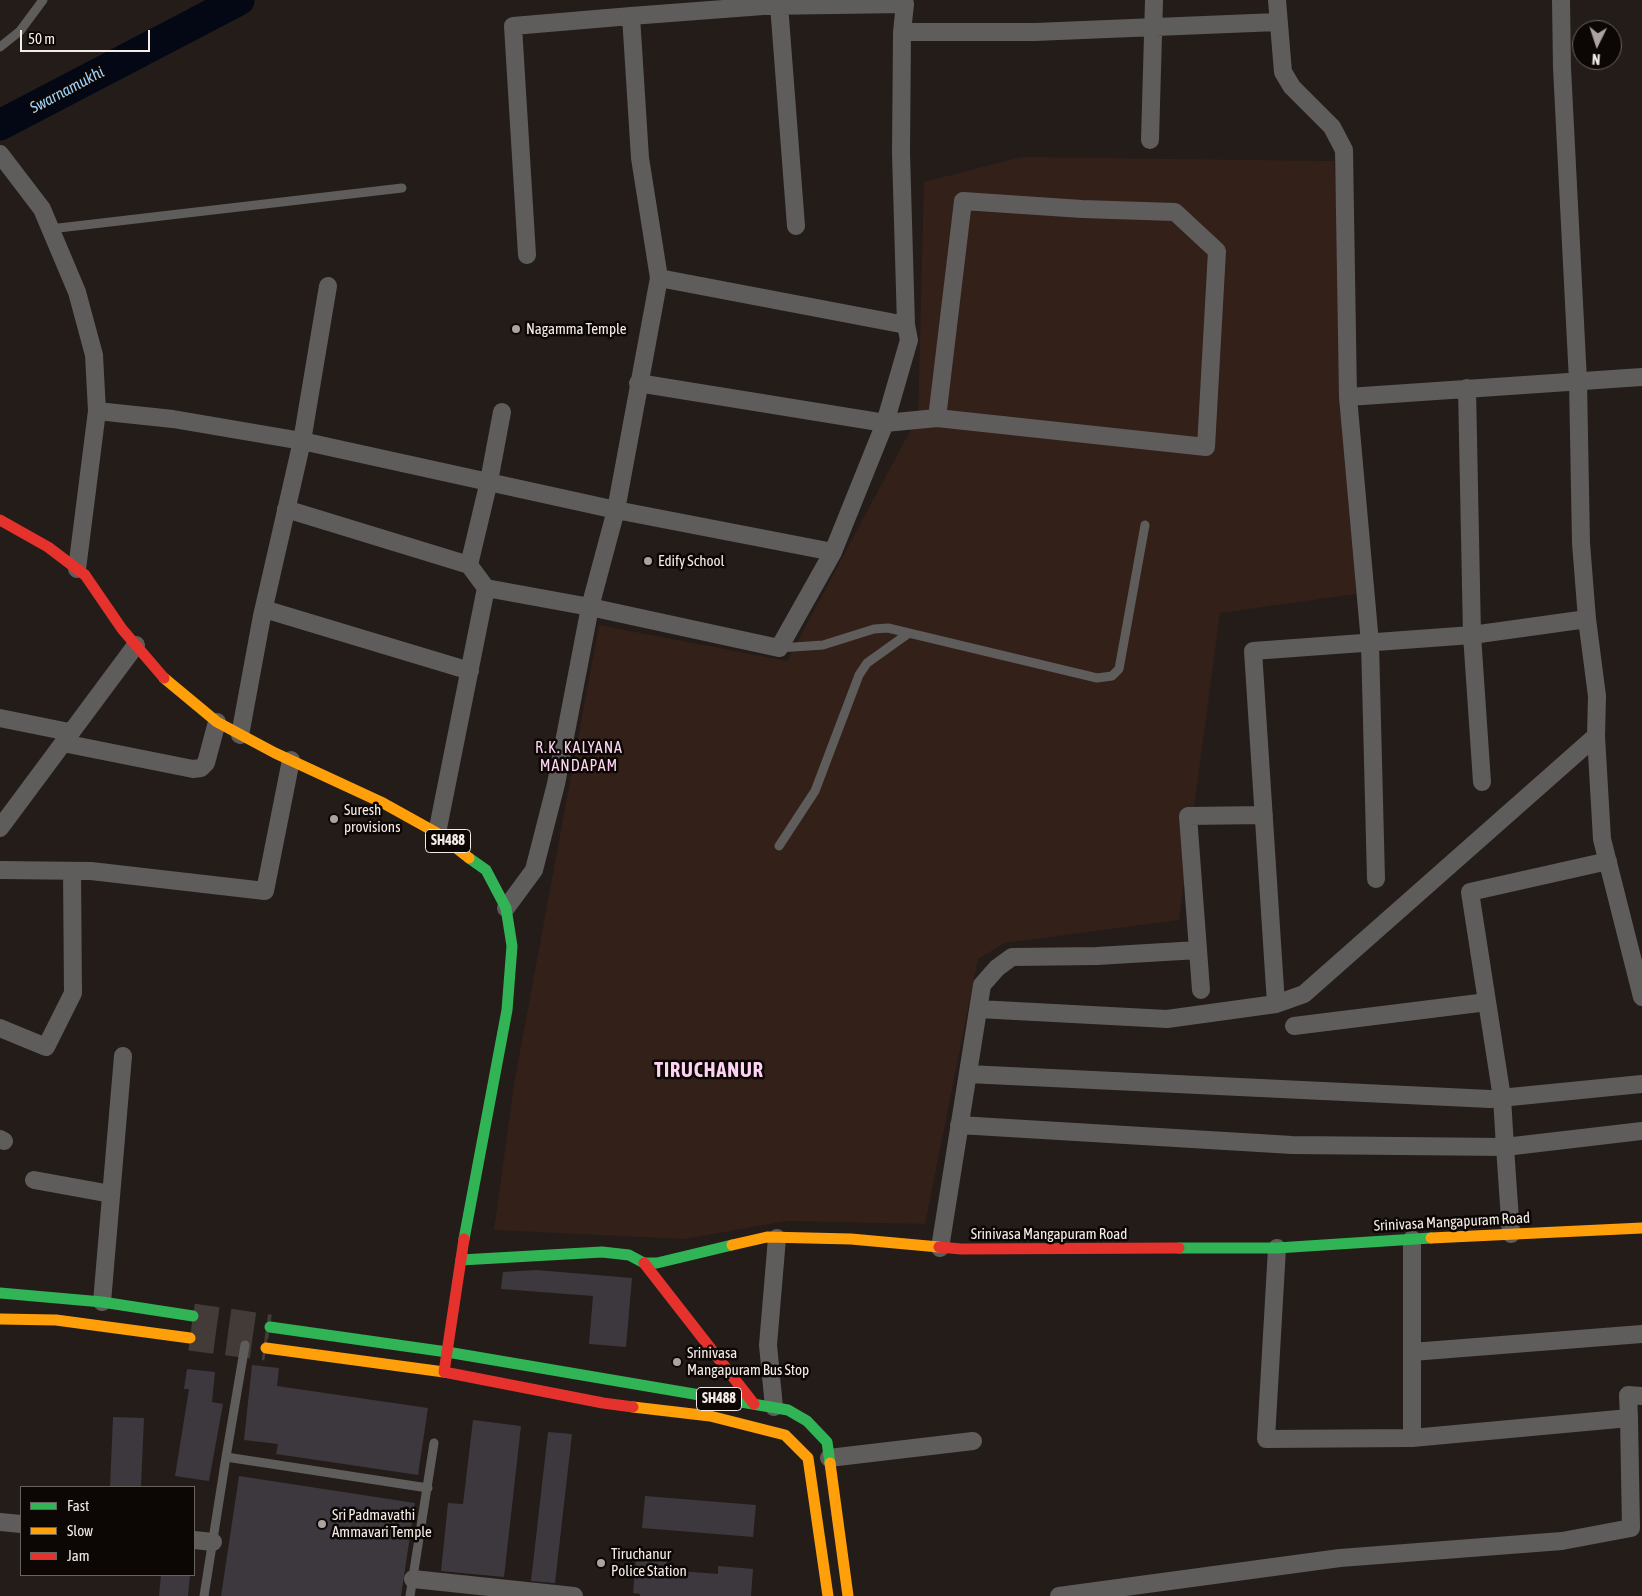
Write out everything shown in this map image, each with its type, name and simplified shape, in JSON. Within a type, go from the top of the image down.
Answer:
[{"type":"main road","name":"SH488","points":[[0,520],[48,547],[85,574],[136,645],[166,680],[217,722],[291,760],[383,803],[437,833],[486,870],[506,908],[512,946],[507,1010],[468,1212],[444,1376],[603,1403],[710,1416],[784,1435],[808,1458],[828,1596]]},
{"type":"main road","name":"Srinivasa Mangapuram Road","points":[[461,1260],[602,1252],[629,1255],[644,1263],[657,1264],[767,1237],[851,1239],[940,1248],[1277,1248],[1412,1239],[1642,1228]]},
{"type":"main road","points":[[644,1263],[754,1404]]},
{"type":"main road","points":[[0,1293],[102,1302],[193,1316]]},
{"type":"main road","points":[[0,1319],[56,1320],[190,1338]]},
{"type":"main road","points":[[270,1327],[447,1352]]},
{"type":"main road","points":[[266,1348],[444,1376]]},
{"type":"main road","name":"SH488","points":[[447,1352],[774,1407],[788,1410],[807,1421],[827,1442],[848,1596]]},
{"type":"street","points":[[1150,140],[1154,0]]},
{"type":"street","points":[[1277,0],[1277,22],[1283,72],[1287,80],[1332,127],[1344,150],[1348,396],[1370,643],[1376,880]]},
{"type":"street","points":[[1561,0],[1562,68],[1578,381],[1581,543],[1596,696],[1596,736],[1602,839],[1642,997]]},
{"type":"street","points":[[286,509],[469,565],[486,588],[590,607],[779,648],[833,552],[886,423],[909,340],[906,325],[901,153],[902,32],[905,2],[820,2],[513,26],[528,256]]},
{"type":"street","points":[[779,5],[796,226]]},
{"type":"street","points":[[506,908],[534,870],[556,784],[590,607],[616,510],[638,383],[659,278],[640,158],[631,16]]},
{"type":"street","points":[[902,32],[1035,32],[1277,22]]},
{"type":"street","points":[[0,154],[42,209],[77,292],[94,355],[97,411],[77,569]]},
{"type":"street","points":[[638,383],[886,423],[937,418],[1206,447],[1217,251],[1174,212],[1082,210],[963,201],[937,418]]},
{"type":"street","points":[[659,278],[906,325]]},
{"type":"street","points":[[240,735],[264,609],[302,441],[328,286]]},
{"type":"street","points":[[1348,396],[1642,377]]},
{"type":"street","points":[[1467,388],[1472,635],[1482,782]]},
{"type":"street","points":[[97,411],[173,419],[302,441],[616,510],[833,552]]},
{"type":"street","points":[[469,565],[489,481],[502,412]]},
{"type":"street","points":[[437,833],[486,588]]},
{"type":"street","points":[[264,609],[470,671]]},
{"type":"street","points":[[1276,1004],[1253,651],[1472,635],[1587,619]]},
{"type":"street","points":[[0,828],[136,645]]},
{"type":"street","points":[[0,718],[66,738],[193,769],[201,768],[206,763],[217,722]]},
{"type":"street","points":[[978,1009],[1167,1019],[1276,1004],[1304,994],[1596,736]]},
{"type":"street","points":[[0,870],[72,871],[265,891],[291,760]]},
{"type":"street","points":[[1201,990],[1188,816],[1264,815]]},
{"type":"street","points":[[1511,1234],[1502,1098],[1470,892],[1608,861]]},
{"type":"street","points":[[0,1028],[46,1047],[73,993],[72,871]]},
{"type":"street","points":[[940,1248],[982,985],[997,968],[1012,957],[1096,956],[1198,950]]},
{"type":"street","points":[[1294,1026],[1487,1002]]},
{"type":"street","points":[[102,1302],[124,1056]]},
{"type":"street","points":[[968,1074],[1502,1098],[1642,1084]]},
{"type":"street","points":[[960,1124],[1292,1145],[1505,1147],[1642,1131]]},
{"type":"street","points":[[34,1180],[111,1194]]},
{"type":"street","points":[[774,1407],[768,1344],[777,1238]]},
{"type":"street","points":[[1412,1239],[1412,1438]]},
{"type":"street","points":[[1277,1248],[1266,1439],[1412,1438],[1629,1418]]},
{"type":"street","points":[[1412,1352],[1642,1334]]},
{"type":"street","points":[[1059,1596],[1340,1558],[1562,1541],[1632,1528],[1628,1395],[1642,1396]]},
{"type":"street","points":[[829,1458],[973,1441]]},
{"type":"street","points":[[0,1522],[20,1524]]},
{"type":"street","points":[[195,1540],[213,1542]]},
{"type":"street","points":[[411,1588],[574,1596]]},
{"type":"lane","points":[[0,46],[20,31],[43,0]]},
{"type":"lane","points":[[50,229],[402,188]]},
{"type":"lane","points":[[779,648],[823,645],[874,630],[888,628],[1097,678],[1112,676],[1119,668],[1145,525]]},
{"type":"lane","points":[[778,846],[815,791],[859,675],[867,663],[910,633]]},
{"type":"lane","points":[[204,1596],[245,1345]]},
{"type":"lane","points":[[411,1588],[434,1443]]},
{"type":"lane","points":[[226,1457],[428,1488]]},
{"type":"shaded area","points":[[1021,157],[1334,161],[1356,594],[1220,613],[1179,920],[1005,943],[978,959],[925,1224],[787,1221],[684,1239],[494,1230],[514,1084],[599,625],[787,661],[918,416],[924,182]]},
{"type":"building","points":[[536,1270],[632,1278],[626,1347],[589,1344],[593,1296],[501,1289],[503,1272]]},
{"type":"building","points":[[252,1365],[279,1368],[277,1386],[428,1408],[418,1475],[276,1454],[278,1444],[244,1440]]},
{"type":"building","points":[[187,1369],[215,1372],[212,1402],[223,1404],[209,1481],[175,1476],[189,1389],[184,1389]]},
{"type":"building","points":[[113,1417],[144,1418],[141,1486],[110,1486]]},
{"type":"building","points":[[473,1420],[521,1426],[504,1577],[441,1571],[448,1503],[463,1504]]},
{"type":"building","points":[[548,1432],[572,1434],[555,1583],[531,1581]]},
{"type":"building","name":"Sri Padmavathi Ammavari Temple","points":[[239,1476],[415,1503],[401,1596],[221,1596]]},
{"type":"building","points":[[645,1496],[756,1505],[753,1537],[642,1528]]},
{"type":"building","points":[[636,1556],[667,1559],[666,1570],[718,1574],[718,1566],[753,1569],[751,1596],[640,1596],[640,1594],[633,1593]]},
{"type":"building","points":[[161,1576],[190,1576],[188,1596],[159,1596]]},
{"type":"waterway","name":"Swarnamukhi","points":[[0,125],[239,0]]},
{"type":"tunnel","points":[[193,1316],[270,1327]]},
{"type":"tunnel","points":[[190,1338],[266,1348]]},
{"type":"traffic: fast","points":[[464,1239],[507,1010],[512,946],[506,908],[486,870],[469,858]]},
{"type":"traffic: fast","points":[[1179,1248],[1277,1248],[1431,1238]]},
{"type":"traffic: fast","points":[[461,1260],[602,1252],[629,1255],[644,1263],[657,1263],[732,1245]]},
{"type":"traffic: fast","points":[[0,1293],[102,1302],[193,1316]]},
{"type":"traffic: fast","points":[[270,1327],[447,1352]]},
{"type":"traffic: fast","points":[[447,1352],[788,1410],[807,1421],[827,1442],[830,1463]]},
{"type":"traffic: slow","points":[[164,678],[217,722],[275,753],[383,803],[437,833],[469,858]]},
{"type":"traffic: slow","points":[[1431,1238],[1642,1228]]},
{"type":"traffic: slow","points":[[732,1245],[767,1237],[851,1239],[939,1247]]},
{"type":"traffic: slow","points":[[0,1319],[56,1320],[190,1338]]},
{"type":"traffic: slow","points":[[266,1348],[444,1372]]},
{"type":"traffic: slow","points":[[633,1407],[710,1416],[785,1435],[808,1458],[828,1596]]},
{"type":"traffic: slow","points":[[830,1463],[848,1596]]},
{"type":"traffic: jam","points":[[0,520],[48,547],[85,575],[122,629],[164,678]]},
{"type":"traffic: jam","points":[[464,1239],[444,1372],[603,1403],[633,1407]]},
{"type":"traffic: jam","points":[[939,1247],[961,1249],[1179,1248]]},
{"type":"traffic: jam","points":[[644,1263],[754,1404]]},
{"type":"place","name":"Nagamma Temple","points":[[516,329]]},
{"type":"place","name":"Edify School","points":[[648,561]]},
{"type":"place","name":"Suresh provisions","points":[[334,819]]},
{"type":"place","name":"Srinivasa Mangapuram Bus Stop","points":[[677,1362]]},
{"type":"place","name":"Sri Padmavathi Ammavari Temple","points":[[322,1524]]},
{"type":"place","name":"Tiruchanur Police Station","points":[[601,1563]]},
{"type":"district","name":"R.K. KALYANA MANDAPAM","points":[[579,757]]},
{"type":"district","name":"TIRUCHANUR","points":[[709,1071]]}]
